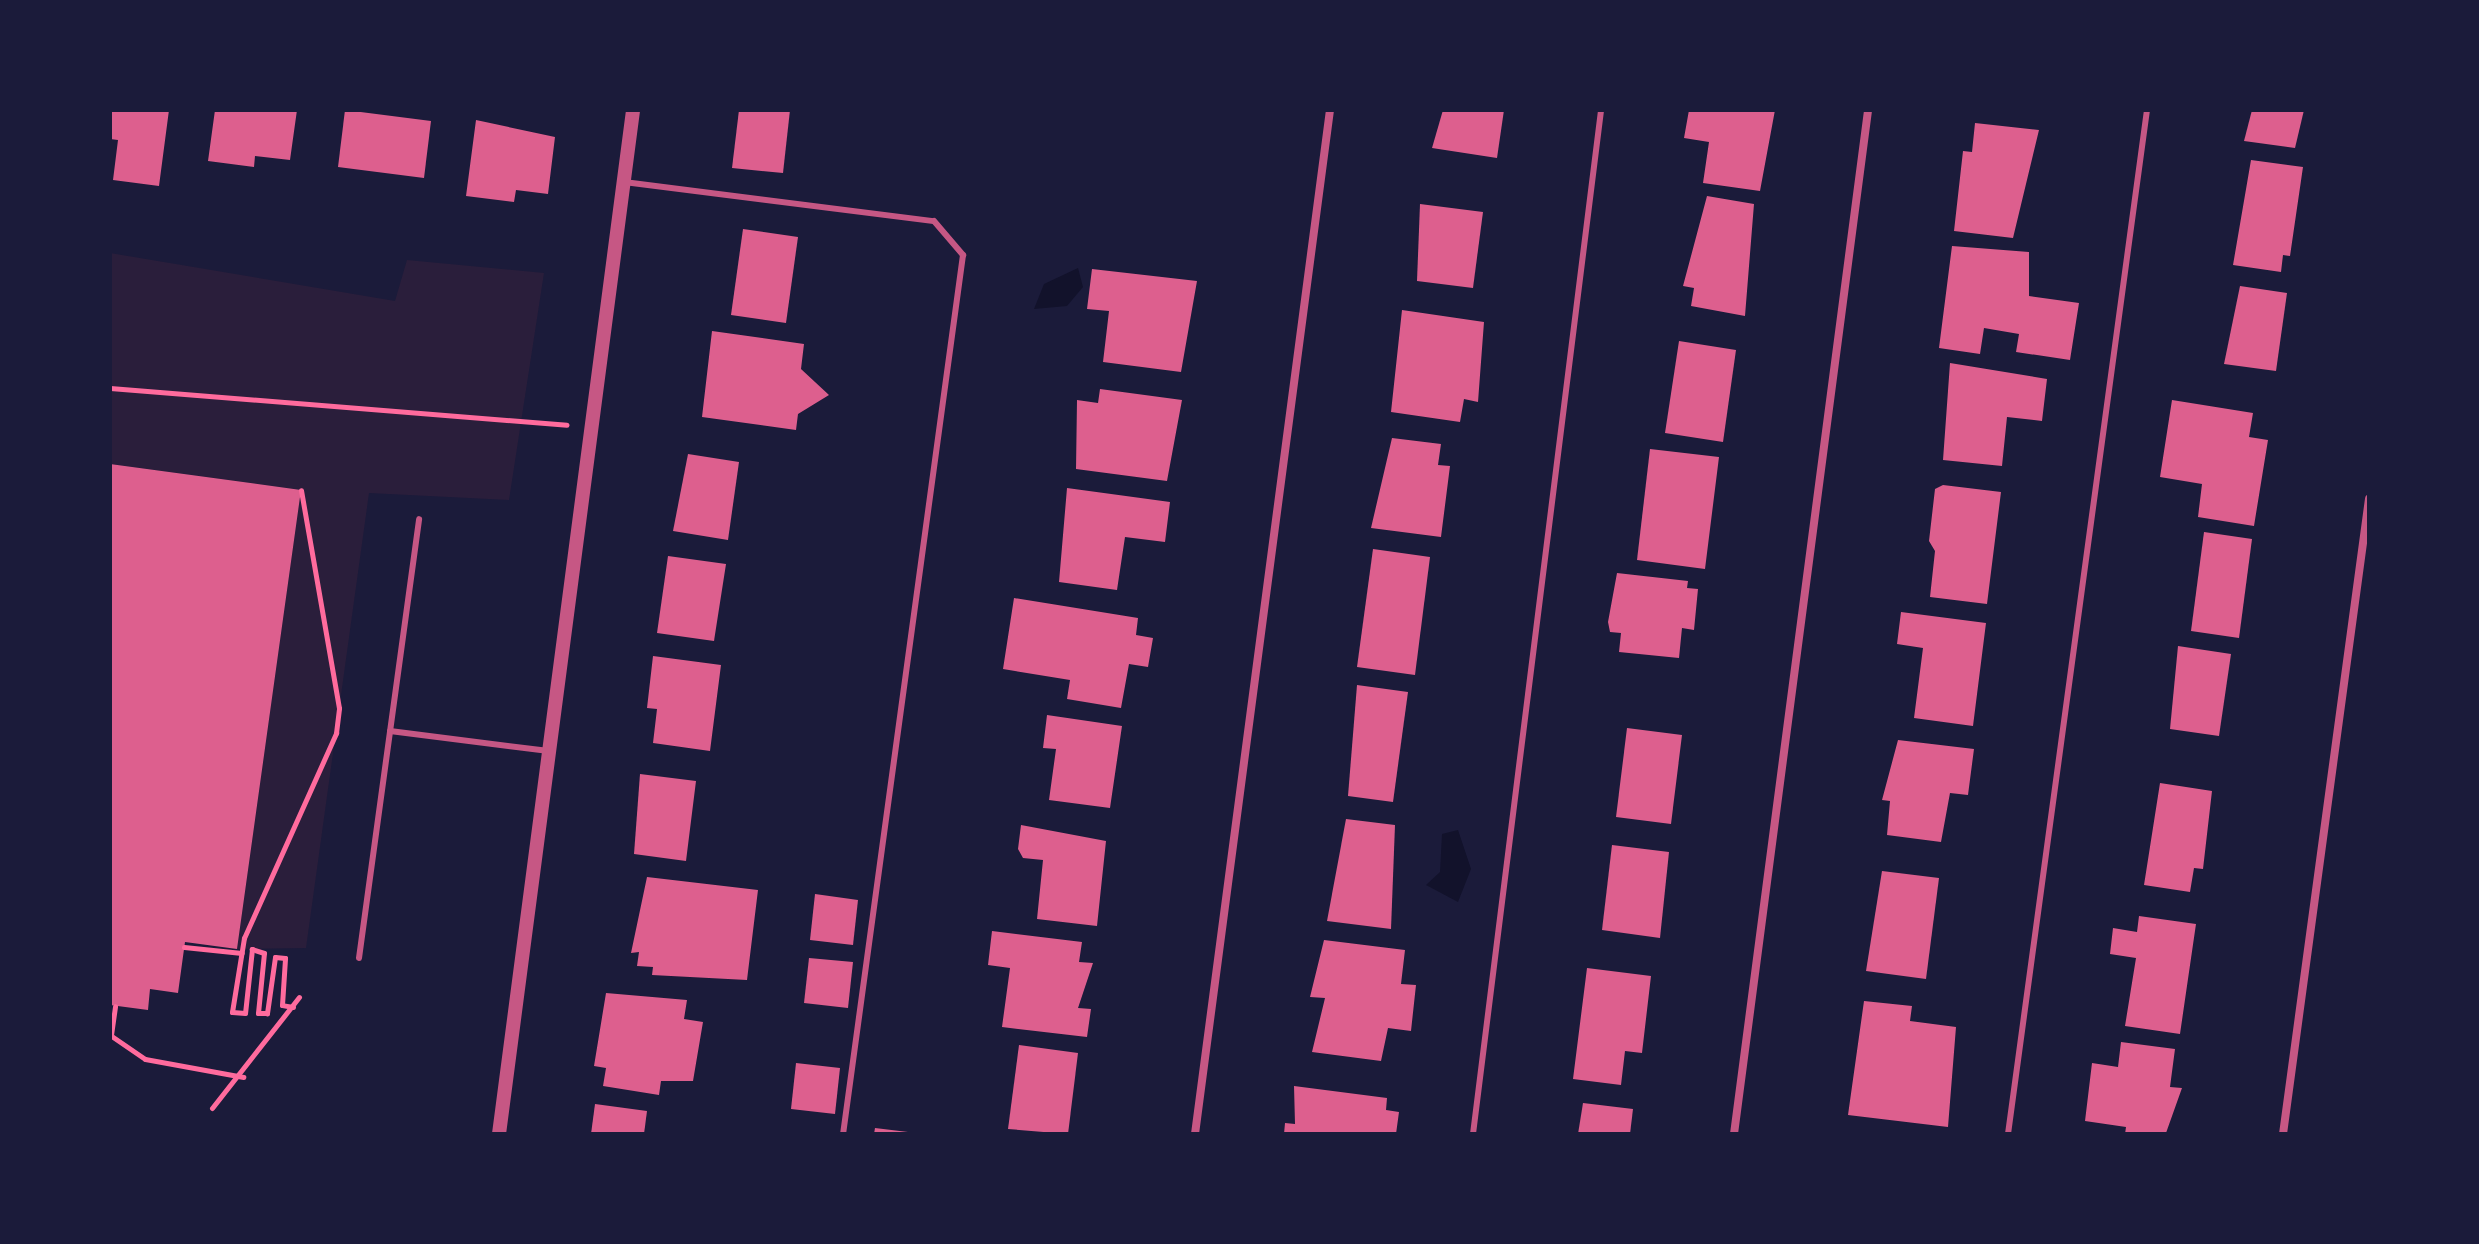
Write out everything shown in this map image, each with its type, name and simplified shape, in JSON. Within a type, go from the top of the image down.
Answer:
[{"type":"street","points":[[499,1134],[633,110]]},
{"type":"street","points":[[1195,1134],[1330,110]]},
{"type":"street","points":[[1734,1134],[1868,110]]},
{"type":"street","points":[[2283,1134],[2369,499]]},
{"type":"lane","points":[[1473,1134],[1601,110]]},
{"type":"lane","points":[[2008,1134],[2147,110]]},
{"type":"lane","points":[[623,182],[934,221],[963,255],[843,1134]]},
{"type":"lane","points":[[359,958],[419,519]]},
{"type":"lane","points":[[390,731],[549,751]]},
{"type":"path","points":[[110,388],[592,428]]},
{"type":"path","points":[[293,1007],[282,1005],[285,958],[275,957],[267,1013],[258,1013],[264,953],[252,949],[245,1013],[232,1012],[242,953],[336,733],[339,708],[301,490]]},
{"type":"path","points":[[184,947],[242,953]]},
{"type":"path","points":[[212,1108],[243,1077],[299,997]]},
{"type":"path","points":[[115,1006],[110,1035],[145,1059],[243,1077]]},
{"type":"shaded area","points":[[110,253],[395,301],[407,260],[544,273],[509,500],[369,493],[306,948],[237,949],[301,490],[110,464]]},
{"type":"shaded area","points":[[1078,268],[1083,287],[1067,306],[1034,309],[1044,284]]},
{"type":"shaded area","points":[[1458,830],[1471,869],[1458,902],[1426,885],[1440,872],[1442,834]]},
{"type":"building","points":[[110,110],[169,110],[159,186],[113,180],[118,140],[110,139]]},
{"type":"building","points":[[215,110],[297,110],[290,160],[255,156],[254,167],[208,161]]},
{"type":"building","points":[[345,110],[431,121],[424,178],[338,167]]},
{"type":"building","points":[[739,110],[790,110],[783,173],[732,168]]},
{"type":"building","points":[[1443,110],[1504,110],[1497,158],[1432,148]]},
{"type":"building","points":[[1689,110],[1775,110],[1760,191],[1703,183],[1709,142],[1684,138]]},
{"type":"building","points":[[2252,110],[2304,110],[2295,148],[2244,141]]},
{"type":"building","points":[[476,120],[555,137],[548,194],[516,190],[514,202],[466,196]]},
{"type":"building","points":[[1975,123],[2039,130],[2013,238],[1954,231],[1963,151],[1972,152]]},
{"type":"building","points":[[2251,160],[2303,167],[2290,256],[2283,255],[2281,272],[2233,265]]},
{"type":"building","points":[[1707,196],[1754,204],[1745,316],[1691,306],[1694,288],[1683,286]]},
{"type":"building","points":[[1420,204],[1483,212],[1473,288],[1417,281]]},
{"type":"building","points":[[743,229],[798,237],[786,323],[731,315]]},
{"type":"building","points":[[1952,246],[2029,252],[2029,296],[2079,303],[2070,360],[2016,352],[2019,334],[1984,328],[1980,354],[1939,348]]},
{"type":"building","points":[[1092,269],[1197,281],[1181,372],[1103,362],[1109,311],[1087,309]]},
{"type":"building","points":[[2240,286],[2287,293],[2276,371],[2224,364]]},
{"type":"building","points":[[1402,310],[1484,322],[1478,402],[1464,399],[1460,422],[1391,412]]},
{"type":"building","points":[[712,331],[804,344],[801,369],[829,395],[798,414],[796,430],[702,417]]},
{"type":"building","points":[[1679,341],[1736,350],[1723,442],[1665,433]]},
{"type":"building","points":[[1950,363],[2047,379],[2042,421],[2007,417],[2002,466],[1943,460]]},
{"type":"building","points":[[1100,389],[1182,400],[1167,481],[1076,469],[1077,400],[1098,403]]},
{"type":"building","points":[[2172,400],[2253,413],[2249,437],[2268,440],[2254,526],[2198,517],[2202,484],[2160,477]]},
{"type":"building","points":[[1392,438],[1441,444],[1438,465],[1450,466],[1441,537],[1371,528]]},
{"type":"building","points":[[1650,449],[1719,457],[1705,569],[1637,560]]},
{"type":"building","points":[[688,454],[739,462],[728,540],[673,531]]},
{"type":"building","points":[[110,464],[301,490],[237,949],[185,942],[178,993],[150,989],[148,1010],[110,1005]]},
{"type":"building","points":[[1943,485],[2001,492],[1987,604],[1930,597],[1935,551],[1929,541],[1935,489]]},
{"type":"building","points":[[1067,488],[1170,502],[1165,542],[1125,537],[1117,590],[1059,582]]},
{"type":"building","points":[[2204,532],[2252,539],[2239,638],[2191,631]]},
{"type":"building","points":[[1373,549],[1430,557],[1415,675],[1357,667]]},
{"type":"building","points":[[668,556],[726,564],[714,641],[657,633]]},
{"type":"building","points":[[1617,573],[1688,581],[1687,588],[1698,589],[1694,630],[1682,628],[1679,658],[1619,652],[1621,633],[1610,632],[1608,622]]},
{"type":"building","points":[[1014,598],[1138,618],[1136,635],[1153,638],[1148,667],[1129,664],[1121,708],[1067,699],[1070,680],[1003,669]]},
{"type":"building","points":[[1901,612],[1986,623],[1973,726],[1914,718],[1923,648],[1897,644]]},
{"type":"building","points":[[2178,646],[2231,654],[2219,736],[2170,729]]},
{"type":"building","points":[[653,656],[721,665],[710,751],[653,743],[657,709],[647,708]]},
{"type":"building","points":[[1357,685],[1408,692],[1393,802],[1348,796]]},
{"type":"building","points":[[1047,715],[1122,726],[1110,808],[1049,800],[1056,749],[1043,748]]},
{"type":"building","points":[[1627,728],[1682,735],[1671,824],[1616,817]]},
{"type":"building","points":[[1898,740],[1974,749],[1968,795],[1950,793],[1941,842],[1887,835],[1890,801],[1882,800]]},
{"type":"building","points":[[640,774],[696,781],[686,861],[634,854]]},
{"type":"building","points":[[2160,783],[2212,791],[2203,869],[2194,868],[2190,892],[2144,885]]},
{"type":"building","points":[[1346,819],[1395,825],[1391,929],[1327,921]]},
{"type":"building","points":[[1021,825],[1106,841],[1097,926],[1037,919],[1043,860],[1023,858],[1018,849]]},
{"type":"building","points":[[1612,845],[1669,852],[1660,938],[1602,930]]},
{"type":"building","points":[[1882,871],[1939,878],[1926,979],[1866,971]]},
{"type":"building","points":[[647,877],[758,890],[747,980],[652,975],[653,967],[637,966],[639,952],[631,953]]},
{"type":"building","points":[[815,894],[858,900],[853,945],[810,940]]},
{"type":"building","points":[[2139,916],[2196,924],[2180,1034],[2125,1026],[2136,958],[2110,954],[2113,928],[2137,932]]},
{"type":"building","points":[[992,931],[1082,942],[1079,962],[1093,963],[1078,1008],[1091,1009],[1087,1037],[1002,1027],[1010,968],[988,965]]},
{"type":"building","points":[[1324,940],[1405,950],[1401,984],[1416,985],[1411,1031],[1388,1028],[1381,1061],[1312,1052],[1325,998],[1310,997]]},
{"type":"building","points":[[809,958],[853,962],[848,1008],[804,1003]]},
{"type":"building","points":[[1587,968],[1651,976],[1642,1053],[1625,1051],[1621,1085],[1573,1079]]},
{"type":"building","points":[[606,993],[687,1000],[684,1019],[703,1022],[693,1081],[661,1081],[659,1095],[603,1086],[606,1068],[594,1066]]},
{"type":"building","points":[[1864,1001],[1912,1006],[1910,1021],[1956,1027],[1948,1127],[1848,1115]]},
{"type":"building","points":[[2121,1042],[2175,1049],[2170,1087],[2182,1088],[2166,1133],[2125,1134],[2126,1127],[2085,1121],[2092,1063],[2118,1067]]},
{"type":"building","points":[[1019,1045],[1078,1053],[1068,1134],[1008,1129]]},
{"type":"building","points":[[796,1063],[840,1068],[835,1114],[791,1109]]},
{"type":"building","points":[[1294,1086],[1387,1098],[1386,1110],[1399,1112],[1396,1134],[1284,1134],[1285,1123],[1295,1124]]},
{"type":"building","points":[[1583,1103],[1633,1109],[1630,1134],[1578,1134]]},
{"type":"building","points":[[595,1104],[647,1111],[644,1134],[591,1134]]},
{"type":"building","points":[[875,1128],[908,1132],[908,1134],[874,1134]]}]
